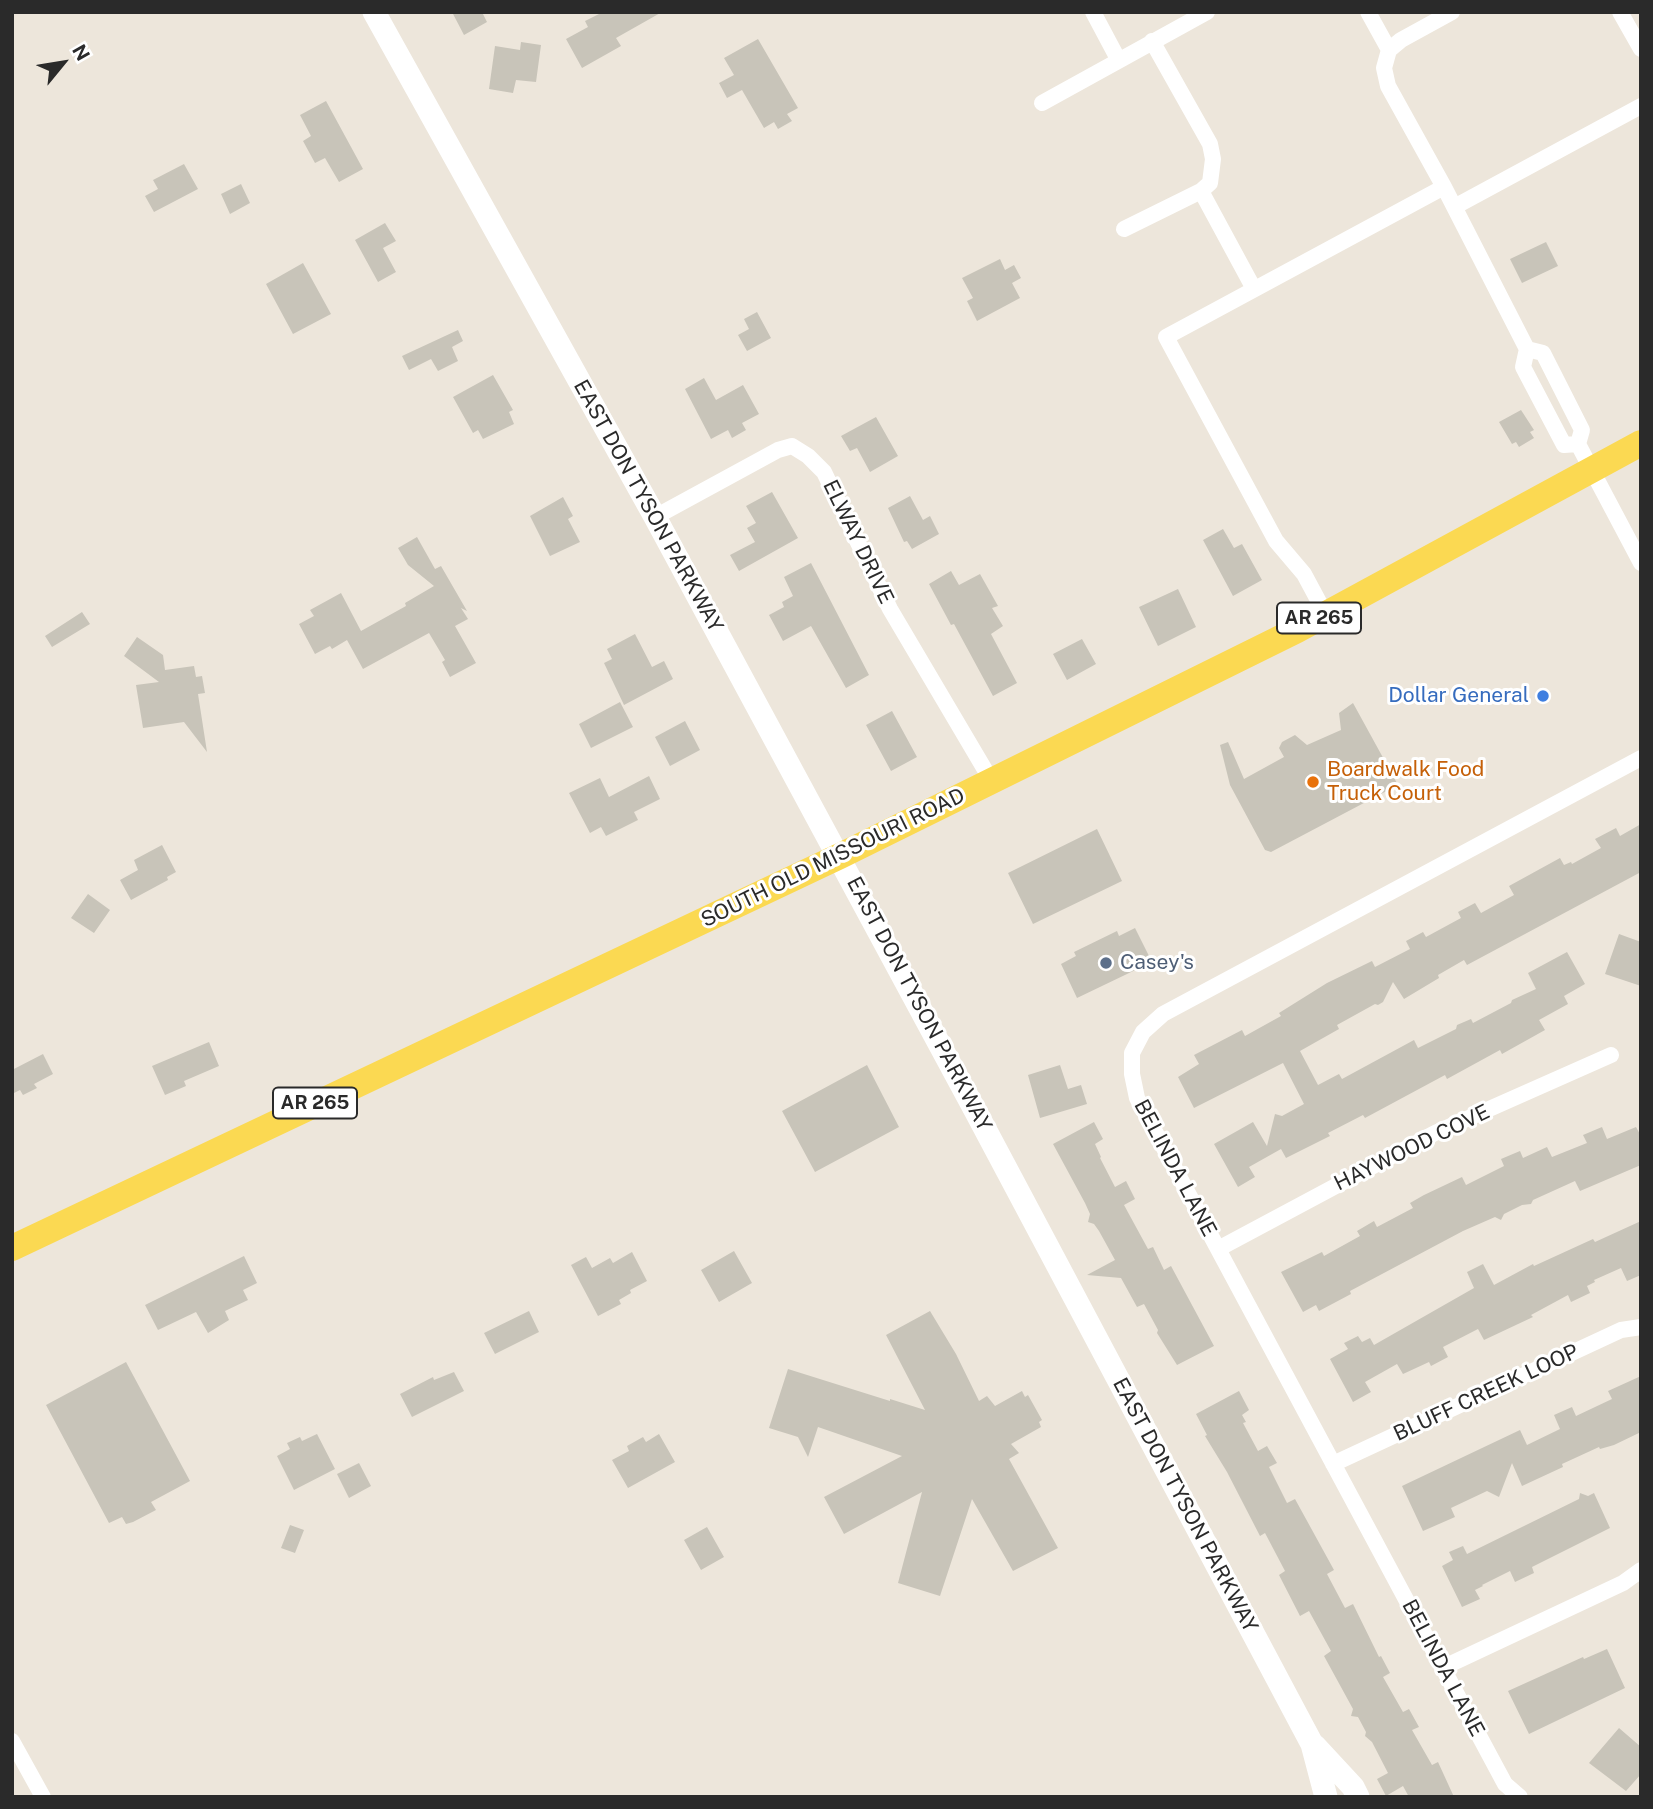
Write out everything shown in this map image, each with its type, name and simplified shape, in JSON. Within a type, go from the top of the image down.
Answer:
[{"type":"main road","name":"EAST DON TYSON PARKWAY","points":[[374,12],[840,856],[1312,1744],[1326,1797]]},
{"type":"main road","name":"SOUTH OLD MISSOURI ROAD","points":[[12,1248],[840,856],[1326,615],[1641,443]]},
{"type":"main road","name":"EAST DON TYSON PARKWAY","points":[[1312,1744],[1353,1787],[1358,1797]]},
{"type":"street","points":[[1093,12],[1118,59]]},
{"type":"street","points":[[1042,103],[1207,12]]},
{"type":"street","points":[[1368,12],[1389,50]]},
{"type":"street","points":[[1452,12],[1401,40],[1389,50],[1384,68],[1388,86],[1456,206],[1527,349],[1522,367],[1564,446],[1578,444]]},
{"type":"street","points":[[1620,12],[1641,50]]},
{"type":"street","points":[[1124,229],[1201,191],[1210,183],[1213,159],[1210,144],[1152,41]]},
{"type":"street","points":[[1456,206],[1641,106]]},
{"type":"street","points":[[1326,615],[1304,575],[1276,541],[1166,337],[1444,187]]},
{"type":"street","points":[[1201,191],[1254,289]]},
{"type":"street","points":[[1527,349],[1543,353],[1583,430],[1578,444],[1641,563]]},
{"type":"street","name":"ELWAY DRIVE","points":[[655,517],[778,450],[792,446],[808,456],[824,472],[890,608],[991,780]]},
{"type":"street","name":"BELINDA LANE","points":[[1520,1797],[1505,1784],[1137,1098],[1132,1074],[1132,1053],[1143,1032],[1163,1014],[1641,758]]},
{"type":"street","name":"HAYWOOD COVE","points":[[1218,1249],[1435,1133],[1611,1055]]},
{"type":"street","name":"BLUFF CREEK LOOP","points":[[1333,1464],[1621,1329],[1641,1327]]},
{"type":"street","points":[[1443,1668],[1623,1583],[1641,1570]]},
{"type":"street","points":[[12,1741],[43,1797]]},
{"type":"building","points":[[452,12],[482,12],[487,22],[464,35]]},
{"type":"building","points":[[603,12],[662,12],[616,38],[621,46],[582,68],[566,39],[588,27],[585,21]]},
{"type":"building","points":[[758,39],[798,108],[787,114],[792,121],[778,129],[774,122],[764,128],[742,90],[727,98],[719,83],[734,75],[724,58]]},
{"type":"building","points":[[521,42],[541,45],[536,82],[516,80],[513,93],[489,89],[495,46],[520,50]]},
{"type":"building","points":[[326,101],[363,169],[339,182],[325,158],[315,163],[303,141],[311,136],[300,115]]},
{"type":"building","points":[[184,164],[198,189],[154,212],[145,196],[158,189],[153,180]]},
{"type":"building","points":[[241,184],[250,203],[230,214],[221,194]]},
{"type":"building","points":[[385,223],[396,241],[383,248],[396,272],[378,282],[355,240]]},
{"type":"building","points":[[1546,242],[1558,266],[1522,283],[1510,259]]},
{"type":"building","points":[[1000,259],[1005,270],[1014,265],[1021,278],[1012,283],[1020,298],[977,321],[967,301],[973,298],[962,278]]},
{"type":"building","points":[[303,263],[331,314],[293,334],[266,284]]},
{"type":"building","points":[[757,312],[771,338],[747,351],[738,335],[749,329],[744,319]]},
{"type":"building","points":[[458,330],[463,341],[452,347],[458,361],[438,371],[431,359],[409,370],[402,356]]},
{"type":"building","points":[[493,375],[513,410],[509,412],[514,424],[483,439],[478,430],[473,433],[453,397]]},
{"type":"building","points":[[704,378],[716,400],[743,385],[759,414],[742,423],[746,430],[732,438],[728,430],[711,439],[685,389]]},
{"type":"building","points":[[1521,410],[1534,430],[1530,432],[1534,438],[1519,447],[1516,442],[1512,444],[1499,422]]},
{"type":"building","points":[[876,417],[898,456],[870,472],[857,448],[850,451],[841,436]]},
{"type":"building","points":[[772,492],[798,538],[739,571],[730,555],[755,542],[747,528],[756,523],[746,506]]},
{"type":"building","points":[[910,496],[923,520],[930,516],[939,534],[912,549],[907,541],[904,542],[888,508]]},
{"type":"building","points":[[563,497],[573,516],[568,519],[580,542],[550,556],[530,516]]},
{"type":"building","points":[[1223,529],[1234,548],[1242,544],[1262,580],[1233,596],[1203,540]]},
{"type":"building","points":[[417,537],[435,569],[441,566],[467,611],[461,608],[468,619],[455,626],[476,663],[450,677],[442,662],[445,660],[429,633],[363,669],[347,640],[332,649],[330,646],[315,654],[299,624],[314,616],[310,610],[341,593],[361,631],[406,606],[405,603],[434,586],[408,565],[398,548]]},
{"type":"building","points":[[811,563],[869,675],[846,688],[811,626],[783,641],[769,615],[784,607],[782,602],[793,596],[784,577]]},
{"type":"building","points":[[951,571],[959,585],[980,574],[998,606],[992,608],[1003,626],[991,634],[1017,683],[993,696],[929,584]]},
{"type":"building","points":[[1178,589],[1196,627],[1158,646],[1139,607]]},
{"type":"building","points":[[82,612],[90,624],[52,647],[45,636]]},
{"type":"building","points":[[635,634],[652,667],[664,661],[673,679],[624,705],[604,663],[612,659],[607,649]]},
{"type":"building","points":[[137,637],[163,655],[165,670],[194,666],[196,677],[202,676],[205,693],[198,694],[207,752],[184,722],[143,728],[136,685],[159,682],[124,656]]},
{"type":"building","points":[[1082,639],[1096,664],[1067,680],[1053,654]]},
{"type":"building","points":[[620,702],[633,727],[591,748],[579,724]]},
{"type":"building","name":"Boardwalk Food Truck Court","points":[[1353,703],[1398,785],[1271,852],[1265,850],[1230,785],[1220,745],[1228,742],[1244,779],[1284,757],[1279,748],[1282,742],[1295,735],[1307,745],[1341,730],[1339,713]]},
{"type":"building","points":[[892,711],[917,757],[891,771],[866,725]]},
{"type":"building","points":[[685,721],[700,750],[670,766],[655,737]]},
{"type":"building","points":[[649,776],[660,799],[634,812],[638,820],[606,836],[601,827],[590,833],[569,793],[600,778],[609,797]]},
{"type":"building","points":[[1641,824],[1641,872],[1467,965],[1464,960],[1404,999],[1393,982],[1383,1002],[1337,1025],[1339,1029],[1300,1051],[1318,1085],[1339,1074],[1342,1079],[1414,1040],[1418,1048],[1456,1029],[1457,1025],[1471,1019],[1473,1023],[1536,989],[1528,973],[1567,952],[1585,984],[1564,996],[1568,1004],[1539,1020],[1545,1030],[1502,1054],[1500,1050],[1447,1079],[1445,1075],[1365,1118],[1363,1115],[1328,1133],[1330,1136],[1286,1158],[1281,1149],[1249,1167],[1255,1177],[1238,1187],[1214,1144],[1253,1122],[1267,1146],[1275,1114],[1282,1116],[1304,1104],[1283,1063],[1194,1108],[1178,1077],[1199,1064],[1194,1055],[1242,1030],[1245,1036],[1281,1016],[1279,1013],[1327,983],[1372,961],[1375,967],[1410,949],[1406,941],[1423,932],[1426,937],[1461,918],[1458,912],[1475,903],[1481,913],[1514,895],[1509,886],[1560,858],[1564,865],[1571,862],[1572,864],[1601,848],[1595,839],[1616,828],[1620,836]]},
{"type":"building","points":[[1097,829],[1122,881],[1033,924],[1008,873]]},
{"type":"building","points":[[162,845],[176,872],[167,877],[168,880],[131,900],[120,880],[138,870],[134,860]]},
{"type":"building","points":[[88,894],[110,910],[94,933],[71,918]]},
{"type":"building","name":"Casey's","points":[[1135,928],[1152,962],[1077,998],[1061,964],[1076,956],[1074,952],[1117,931],[1119,936]]},
{"type":"building","points":[[1619,934],[1641,942],[1641,986],[1605,974]]},
{"type":"building","points":[[209,1042],[219,1066],[184,1081],[186,1086],[165,1095],[152,1066]]},
{"type":"building","points":[[43,1054],[53,1074],[34,1084],[37,1088],[23,1095],[20,1090],[12,1094],[12,1070]]},
{"type":"building","points":[[867,1065],[899,1127],[815,1172],[782,1111]]},
{"type":"building","points":[[1060,1065],[1068,1089],[1081,1085],[1087,1104],[1040,1118],[1028,1075]]},
{"type":"building","points":[[1094,1122],[1103,1139],[1095,1144],[1115,1187],[1126,1181],[1135,1199],[1124,1205],[1148,1249],[1153,1247],[1164,1270],[1171,1266],[1214,1346],[1177,1365],[1157,1333],[1158,1330],[1144,1304],[1137,1307],[1121,1278],[1087,1275],[1115,1260],[1099,1231],[1094,1224],[1088,1222],[1090,1214],[1053,1144]]},
{"type":"building","points":[[1602,1127],[1607,1139],[1636,1127],[1641,1136],[1641,1165],[1580,1191],[1575,1181],[1533,1200],[1531,1204],[1522,1205],[1504,1214],[1501,1220],[1495,1217],[1463,1231],[1350,1291],[1351,1294],[1319,1311],[1316,1305],[1303,1312],[1281,1272],[1322,1252],[1324,1256],[1360,1236],[1357,1231],[1374,1221],[1377,1227],[1413,1208],[1410,1203],[1424,1195],[1462,1177],[1466,1185],[1504,1166],[1501,1159],[1520,1151],[1523,1158],[1547,1147],[1552,1157],[1587,1143],[1583,1135]]},
{"type":"building","points":[[1641,1221],[1641,1275],[1627,1281],[1621,1268],[1594,1280],[1595,1282],[1587,1286],[1590,1293],[1571,1302],[1568,1295],[1531,1315],[1533,1317],[1484,1340],[1478,1329],[1443,1347],[1448,1357],[1431,1366],[1429,1362],[1403,1374],[1397,1364],[1365,1382],[1371,1392],[1353,1402],[1330,1359],[1348,1349],[1344,1343],[1358,1336],[1362,1342],[1370,1338],[1374,1345],[1474,1288],[1467,1272],[1483,1264],[1494,1285],[1533,1264],[1534,1266],[1593,1239],[1595,1242]]},
{"type":"building","points":[[734,1251],[752,1283],[719,1302],[701,1270]]},
{"type":"building","points":[[632,1252],[647,1281],[630,1290],[631,1293],[619,1300],[621,1304],[598,1316],[571,1265],[586,1257],[592,1268],[610,1258],[613,1263]]},
{"type":"building","points":[[244,1256],[257,1283],[243,1290],[248,1300],[225,1311],[229,1320],[208,1333],[196,1312],[158,1330],[145,1305]]},
{"type":"building","points":[[529,1311],[539,1332],[495,1354],[484,1333]]},
{"type":"building","points":[[930,1311],[956,1354],[979,1401],[987,1396],[995,1406],[1022,1391],[1025,1397],[1028,1395],[1042,1420],[1039,1422],[1041,1427],[1011,1444],[1019,1453],[1009,1459],[1058,1548],[1013,1571],[972,1499],[940,1596],[898,1583],[922,1492],[844,1534],[824,1497],[902,1456],[818,1427],[808,1457],[798,1437],[769,1428],[788,1369],[925,1410],[886,1335]]},
{"type":"building","points":[[126,1362],[190,1481],[151,1502],[156,1510],[126,1524],[122,1517],[109,1523],[46,1405]]},
{"type":"building","points":[[454,1372],[464,1391],[412,1417],[400,1394],[433,1377],[434,1380]]},
{"type":"building","points":[[1641,1376],[1641,1432],[1614,1445],[1600,1449],[1599,1447],[1522,1486],[1512,1463],[1499,1497],[1487,1491],[1451,1508],[1455,1517],[1423,1531],[1402,1486],[1520,1430],[1527,1445],[1560,1429],[1554,1415],[1572,1407],[1576,1416],[1612,1399],[1608,1391]]},
{"type":"building","points":[[1239,1391],[1249,1410],[1242,1415],[1246,1422],[1243,1423],[1258,1451],[1267,1446],[1277,1463],[1269,1467],[1287,1503],[1295,1499],[1334,1570],[1327,1574],[1345,1608],[1353,1604],[1379,1657],[1381,1656],[1390,1673],[1383,1677],[1403,1712],[1409,1709],[1419,1727],[1412,1730],[1432,1765],[1438,1762],[1454,1797],[1409,1797],[1403,1786],[1386,1796],[1377,1779],[1388,1773],[1372,1742],[1365,1736],[1366,1732],[1358,1717],[1351,1716],[1353,1709],[1324,1656],[1331,1651],[1309,1611],[1300,1616],[1279,1575],[1285,1571],[1265,1533],[1260,1536],[1205,1436],[1207,1435],[1196,1414]]},
{"type":"building","points":[[317,1434],[335,1469],[294,1490],[277,1456],[290,1449],[287,1443],[300,1437],[302,1441]]},
{"type":"building","points":[[659,1434],[675,1462],[628,1488],[612,1460],[629,1451],[627,1446],[643,1437],[646,1442]]},
{"type":"building","points":[[359,1463],[371,1486],[349,1498],[337,1474]]},
{"type":"building","points":[[1580,1493],[1588,1496],[1594,1493],[1610,1528],[1532,1567],[1534,1573],[1515,1582],[1510,1571],[1482,1585],[1475,1590],[1480,1599],[1462,1607],[1442,1566],[1453,1560],[1449,1552],[1463,1546],[1467,1554],[1579,1499]]},
{"type":"building","points":[[290,1525],[304,1530],[295,1553],[281,1548]]},
{"type":"building","points":[[707,1527],[724,1557],[701,1570],[684,1540]]},
{"type":"building","points":[[1607,1649],[1625,1688],[1529,1734],[1508,1691]]},
{"type":"building","points":[[1619,1728],[1641,1747],[1641,1774],[1626,1791],[1589,1763]]},
{"type":"place","name":"Dollar General","points":[[1543,696]]},
{"type":"place","name":"Boardwalk Food Truck Court","points":[[1313,782]]},
{"type":"place","name":"Casey's","points":[[1106,963]]}]
